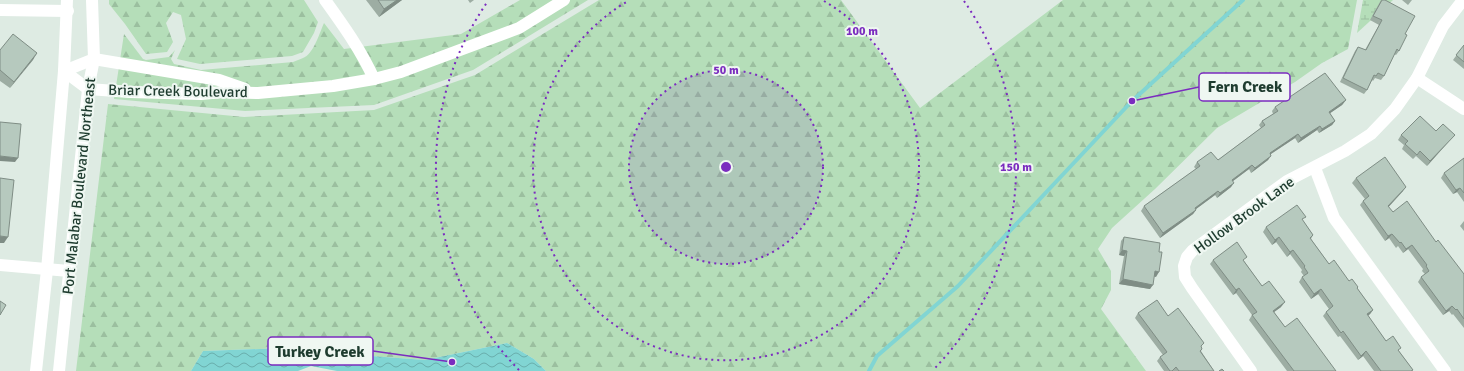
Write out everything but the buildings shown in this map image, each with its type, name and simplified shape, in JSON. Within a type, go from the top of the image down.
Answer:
[{"type":"street","name":"Port Malabar Boulevard Northeast","points":[[59,371],[88,89],[94,59],[92,0]]},
{"type":"street","points":[[325,0],[364,57],[374,78]]},
{"type":"street","name":"Briar Creek Boulevard","points":[[64,71],[88,89],[201,94],[223,92],[258,93],[333,86],[401,72],[519,28],[564,0]]},
{"type":"street","name":"Hollow Brook Lane","points":[[1251,371],[1185,277],[1184,266],[1187,257],[1201,244],[1281,185],[1345,151],[1371,134],[1395,109],[1417,78],[1443,26],[1463,0]]},
{"type":"street","name":"Port Malabar Boulevard Northeast","points":[[36,371],[48,270],[64,71],[67,6]]},
{"type":"street","points":[[0,10],[67,6]]},
{"type":"street","points":[[64,71],[94,59]]},
{"type":"street","name":"Briar Creek Boulevard","points":[[94,59],[219,80],[258,93]]},
{"type":"street","points":[[1417,78],[1464,109]]},
{"type":"street","points":[[1315,168],[1334,218],[1445,371]]},
{"type":"street","points":[[0,265],[69,272]]},
{"type":"green space","points":[[109,0],[304,0],[318,22],[314,33],[303,52],[292,56],[200,64],[177,59],[186,39],[181,15],[173,12],[166,23],[173,42],[167,52],[146,54],[109,4]]},
{"type":"green space","points":[[520,0],[588,0],[473,70],[374,105],[245,111],[114,99],[124,34],[143,59],[146,60],[169,57],[175,50],[171,59],[174,64],[201,70],[293,62],[305,57],[311,51],[324,23],[344,49],[461,34]]},
{"type":"green space","points":[[599,0],[841,0],[920,108],[1063,0],[1357,0],[1348,49],[1322,63],[1295,82],[1217,128],[1155,189],[1112,228],[1098,249],[1111,271],[1111,290],[1101,309],[1146,371],[546,371],[534,359],[507,343],[425,360],[345,354],[343,344],[316,344],[286,348],[203,351],[191,371],[76,371],[108,104],[244,117],[374,110],[475,75]]},
{"type":"green space","points":[[1363,0],[1393,0],[1357,33]]},
{"type":"water","points":[[507,343],[534,359],[546,371],[337,371],[311,366],[298,371],[191,371],[203,351],[286,348],[316,344],[343,344],[345,354],[425,360]]},
{"type":"waterway","points":[[869,371],[877,356],[958,286],[1132,101],[1243,0]]},
{"type":"place","name":"Fern Creek","points":[[1132,101]]},
{"type":"place","name":"Turkey Creek","points":[[452,362]]}]
